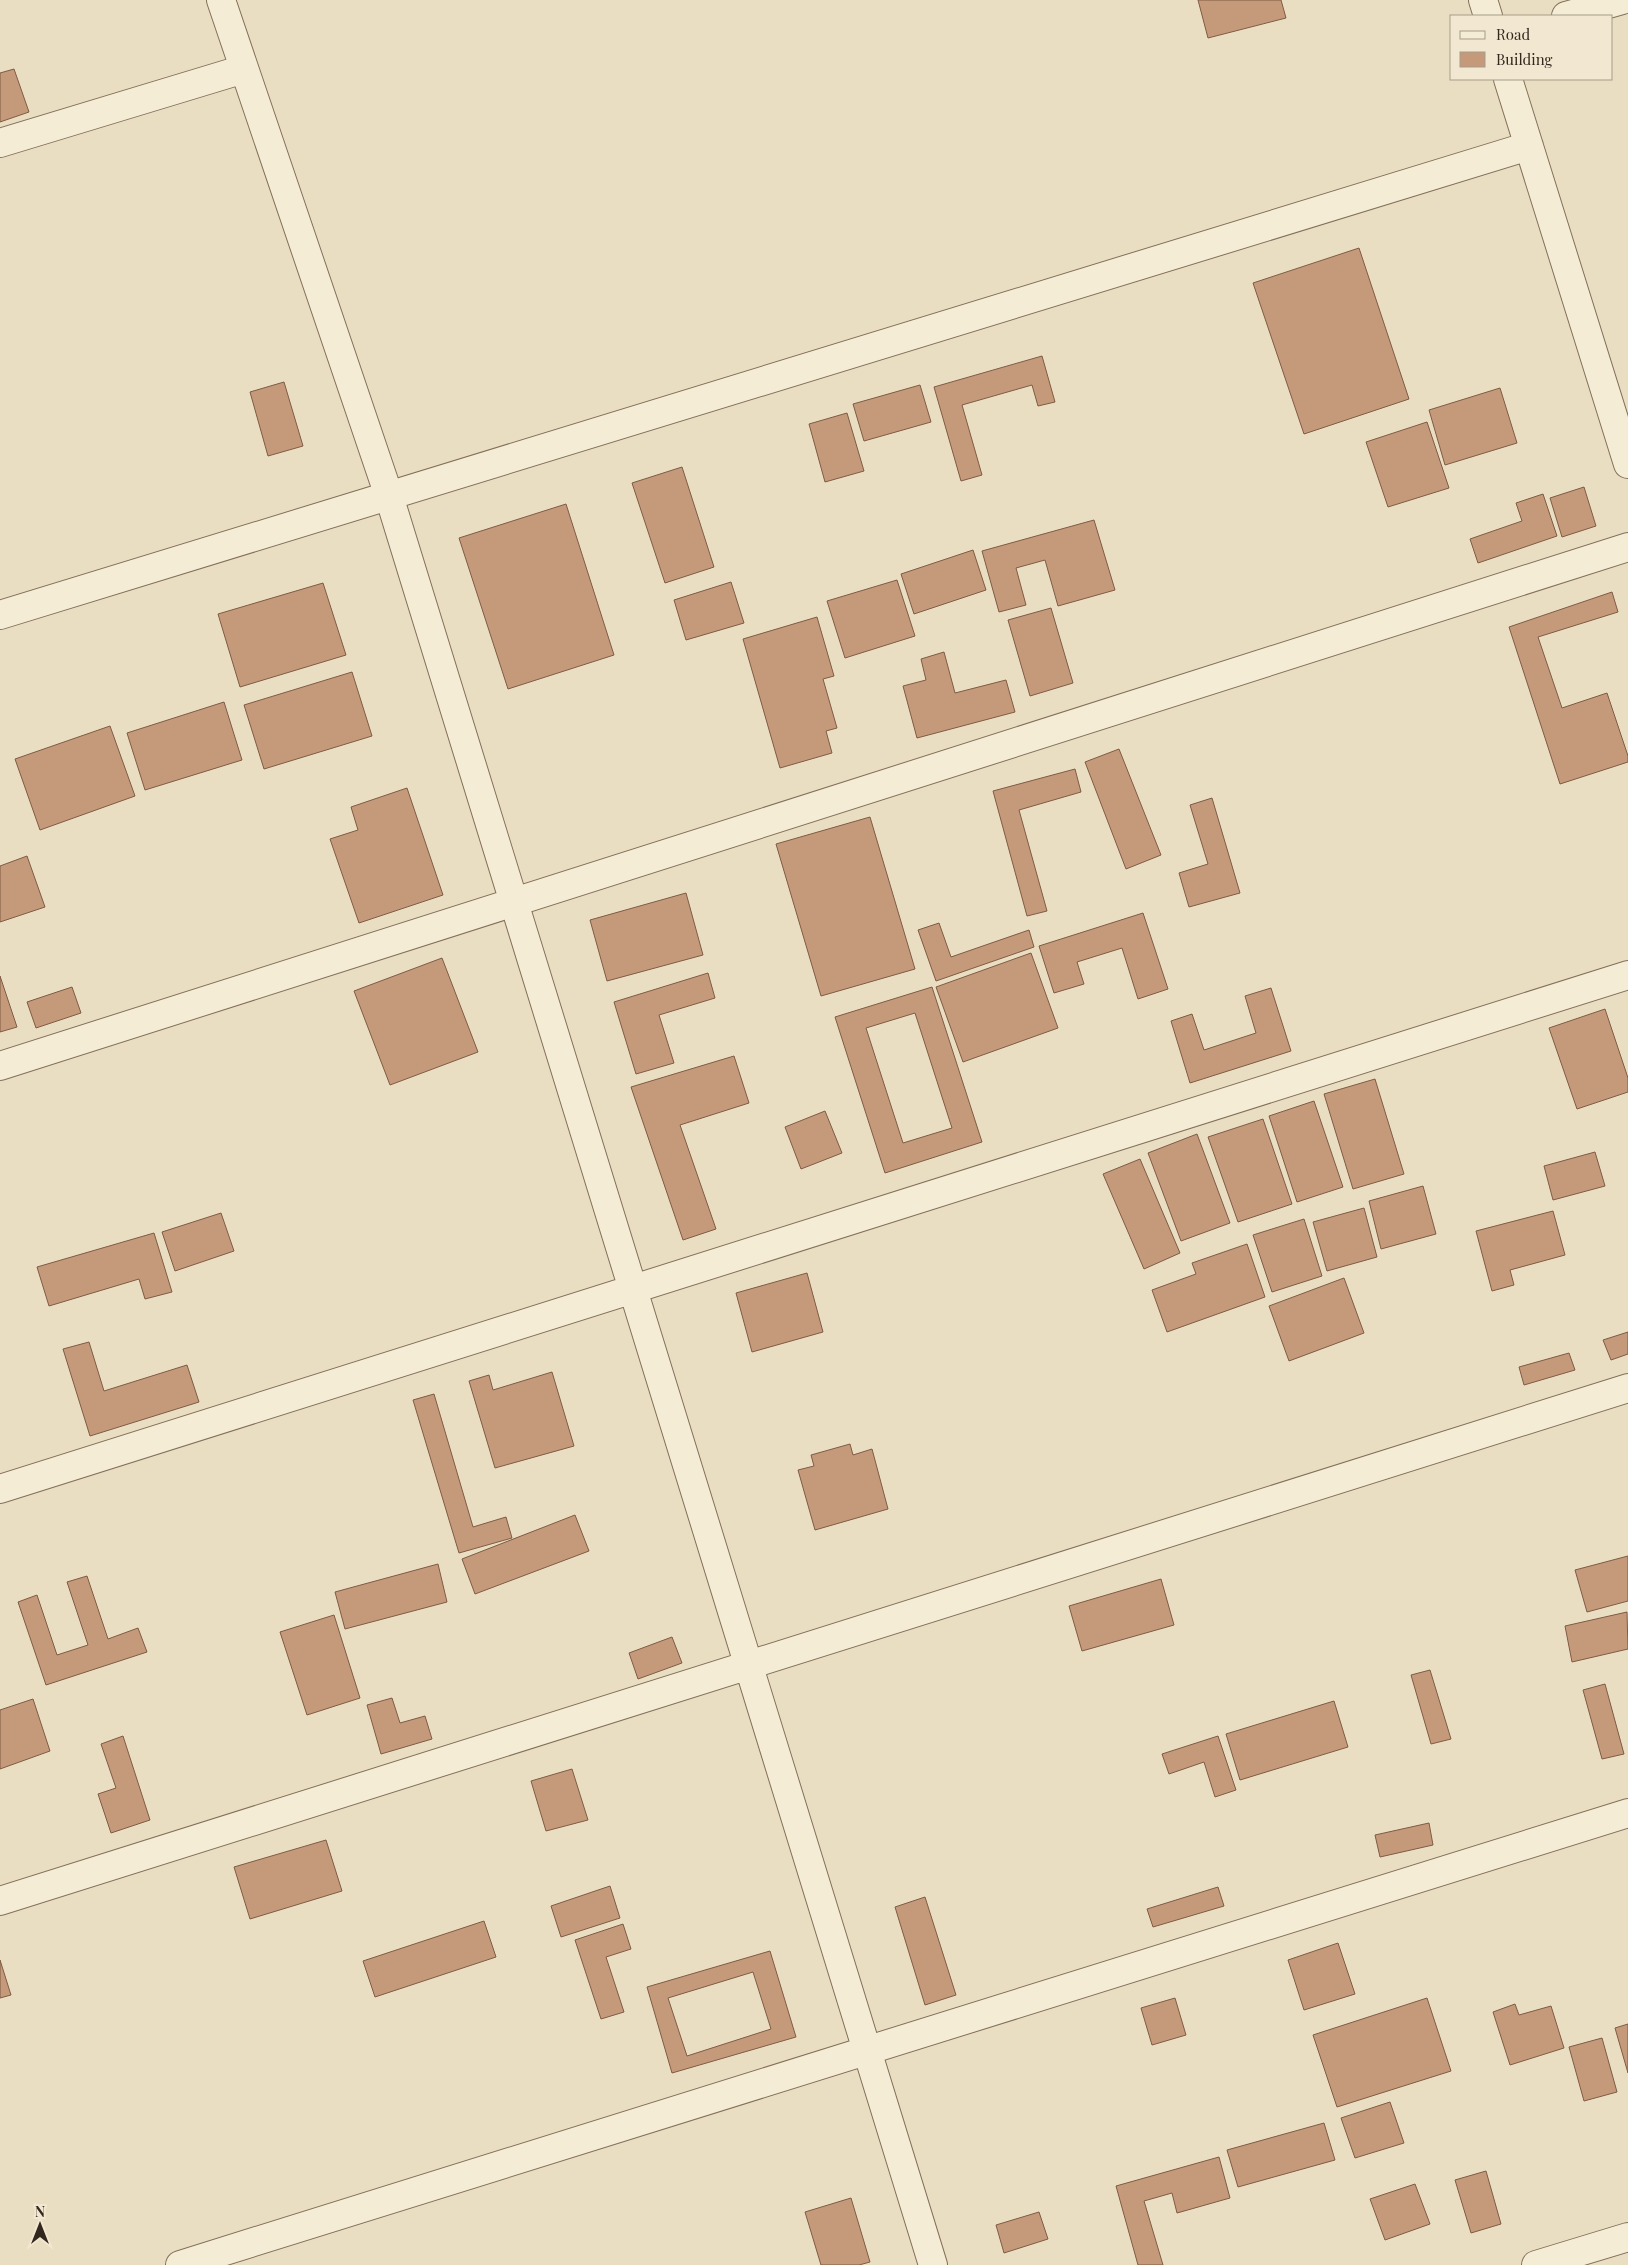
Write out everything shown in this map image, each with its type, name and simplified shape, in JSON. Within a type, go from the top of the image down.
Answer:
[{"type":"street","points":[[221,0],[389,496],[933,2265]]},
{"type":"street","points":[[1483,0],[1488,15]]},
{"type":"street","points":[[1570,15],[1622,0]]},
{"type":"street","points":[[0,143],[244,69]]},
{"type":"street","points":[[1508,80],[1626,452]]},
{"type":"street","points":[[0,615],[1529,146]]},
{"type":"street","points":[[0,1066],[1628,547]]},
{"type":"street","points":[[0,1489],[1628,975]]},
{"type":"street","points":[[0,1901],[1628,1388]]},
{"type":"street","points":[[180,2265],[1628,1812]]},
{"type":"street","points":[[1536,2265],[1628,2237]]},
{"type":"building","points":[[1198,0],[1281,0],[1286,18],[1208,38]]},
{"type":"building","points":[[14,69],[29,112],[0,122],[0,73]]},
{"type":"building","points":[[1359,248],[1409,399],[1304,434],[1253,283]]},
{"type":"building","points":[[1042,356],[1055,402],[1038,406],[1032,385],[962,405],[982,475],[961,481],[934,387]]},
{"type":"building","points":[[284,382],[303,446],[268,456],[250,392]]},
{"type":"building","points":[[920,385],[931,422],[864,441],[853,404]]},
{"type":"building","points":[[1500,388],[1517,443],[1445,465],[1429,410]]},
{"type":"building","points":[[847,413],[864,471],[825,482],[809,424]]},
{"type":"building","points":[[1427,422],[1449,488],[1388,507],[1366,442]]},
{"type":"building","points":[[682,467],[714,567],[665,583],[632,483]]},
{"type":"building","points":[[1584,487],[1596,526],[1562,537],[1550,498]]},
{"type":"building","points":[[1543,494],[1557,536],[1478,563],[1470,539],[1522,521],[1516,503]]},
{"type":"building","points":[[566,504],[614,655],[508,689],[459,538]]},
{"type":"building","points":[[1094,520],[1115,590],[1058,606],[1045,560],[1016,568],[1026,605],[999,612],[982,551]]},
{"type":"building","points":[[973,550],[986,590],[914,614],[901,574]]},
{"type":"building","points":[[897,580],[915,636],[845,658],[827,601]]},
{"type":"building","points":[[731,582],[744,623],[686,640],[674,600]]},
{"type":"building","points":[[323,583],[346,655],[240,687],[218,614]]},
{"type":"building","points":[[1612,592],[1618,612],[1538,637],[1562,708],[1607,693],[1628,756],[1628,762],[1560,784],[1509,627]]},
{"type":"building","points":[[1051,608],[1073,683],[1030,696],[1008,620]]},
{"type":"building","points":[[817,617],[834,676],[823,679],[837,728],[826,731],[832,753],[780,768],[743,639]]},
{"type":"building","points":[[944,652],[955,693],[1006,680],[1015,712],[917,738],[903,686],[926,680],[921,659]]},
{"type":"building","points":[[352,672],[372,736],[264,769],[244,705]]},
{"type":"building","points":[[224,702],[242,760],[145,790],[127,733]]},
{"type":"building","points":[[110,726],[135,796],[40,830],[15,759]]},
{"type":"building","points":[[1119,749],[1161,855],[1126,869],[1085,762]]},
{"type":"building","points":[[1075,769],[1081,792],[1019,810],[1047,911],[1027,916],[993,791]]},
{"type":"building","points":[[407,788],[443,895],[359,923],[330,839],[358,830],[351,807]]},
{"type":"building","points":[[1212,798],[1240,893],[1189,907],[1179,873],[1208,864],[1190,805]]},
{"type":"building","points":[[870,817],[915,969],[821,996],[776,844]]},
{"type":"building","points":[[27,856],[45,907],[0,922],[0,866]]},
{"type":"building","points":[[686,893],[703,955],[607,981],[590,920]]},
{"type":"building","points":[[1143,913],[1168,989],[1138,999],[1122,948],[1077,962],[1084,984],[1054,993],[1039,946]]},
{"type":"building","points":[[939,923],[951,957],[1029,930],[1034,947],[936,981],[918,930]]},
{"type":"building","points":[[1031,953],[1058,1028],[963,1062],[936,987]]},
{"type":"building","points":[[442,958],[478,1052],[390,1085],[354,991]]},
{"type":"building","points":[[708,973],[715,998],[659,1015],[674,1063],[636,1074],[614,1002]]},
{"type":"building","points":[[0,976],[17,1027],[0,1032]]},
{"type":"building","points":[[72,987],[81,1013],[36,1028],[27,1002]]},
{"type":"building","points":[[932,987],[982,1142],[885,1173],[835,1017]],"holes":[[[915,1013],[952,1128],[903,1143],[866,1028]]]},
{"type":"building","points":[[1271,988],[1291,1051],[1190,1083],[1171,1021],[1192,1014],[1204,1050],[1256,1033],[1245,996]]},
{"type":"building","points":[[1605,1009],[1628,1078],[1628,1092],[1577,1109],[1549,1028]]},
{"type":"building","points":[[734,1056],[749,1103],[680,1125],[716,1229],[683,1240],[631,1087]]},
{"type":"building","points":[[1375,1079],[1404,1174],[1353,1189],[1324,1094]]},
{"type":"building","points":[[1314,1101],[1343,1187],[1297,1202],[1269,1116]]},
{"type":"building","points":[[825,1111],[842,1153],[801,1169],[785,1127]]},
{"type":"building","points":[[1263,1119],[1292,1204],[1238,1222],[1208,1137]]},
{"type":"building","points":[[1197,1134],[1230,1223],[1181,1241],[1148,1153]]},
{"type":"building","points":[[1595,1152],[1605,1186],[1553,1200],[1544,1166]]},
{"type":"building","points":[[1140,1159],[1180,1253],[1144,1269],[1103,1174]]},
{"type":"building","points":[[1423,1186],[1436,1234],[1381,1249],[1369,1201]]},
{"type":"building","points":[[1364,1208],[1377,1257],[1327,1271],[1313,1222]]},
{"type":"building","points":[[1553,1211],[1565,1255],[1510,1270],[1514,1285],[1492,1291],[1476,1231]]},
{"type":"building","points":[[221,1213],[234,1251],[175,1271],[162,1232]]},
{"type":"building","points":[[1304,1219],[1322,1276],[1272,1292],[1253,1235]]},
{"type":"building","points":[[154,1233],[172,1292],[145,1299],[139,1279],[49,1306],[37,1267]]},
{"type":"building","points":[[1247,1244],[1265,1297],[1167,1332],[1152,1290],[1196,1274],[1192,1263]]},
{"type":"building","points":[[807,1273],[823,1332],[752,1352],[736,1293]]},
{"type":"building","points":[[1344,1278],[1364,1333],[1289,1361],[1269,1306]]},
{"type":"building","points":[[1628,1332],[1628,1354],[1611,1360],[1603,1340]]},
{"type":"building","points":[[89,1342],[104,1391],[187,1365],[199,1402],[90,1436],[63,1349]]},
{"type":"building","points":[[1569,1353],[1575,1370],[1524,1385],[1519,1367]]},
{"type":"building","points":[[552,1372],[574,1446],[495,1468],[469,1381],[489,1375],[493,1390]]},
{"type":"building","points":[[434,1394],[473,1527],[506,1517],[512,1538],[459,1553],[413,1400]]},
{"type":"building","points":[[850,1444],[853,1455],[872,1449],[888,1509],[815,1530],[798,1470],[814,1466],[811,1455]]},
{"type":"building","points":[[575,1515],[589,1551],[475,1594],[462,1559]]},
{"type":"building","points":[[1628,1556],[1628,1601],[1587,1612],[1575,1570]]},
{"type":"building","points":[[438,1564],[447,1602],[345,1629],[335,1592]]},
{"type":"building","points":[[87,1576],[108,1639],[138,1628],[147,1652],[46,1685],[18,1602],[37,1595],[57,1655],[88,1645],[67,1582]]},
{"type":"building","points":[[1161,1579],[1174,1625],[1082,1651],[1069,1606]]},
{"type":"building","points":[[1627,1612],[1628,1649],[1572,1662],[1565,1626]]},
{"type":"building","points":[[334,1615],[360,1698],[307,1715],[280,1632]]},
{"type":"building","points":[[672,1637],[682,1663],[638,1679],[629,1653]]},
{"type":"building","points":[[1430,1670],[1451,1739],[1431,1744],[1411,1675]]},
{"type":"building","points":[[1605,1684],[1624,1754],[1602,1759],[1583,1690]]},
{"type":"building","points":[[392,1698],[400,1723],[425,1716],[432,1739],[381,1754],[367,1705]]},
{"type":"building","points":[[33,1699],[50,1751],[0,1769],[0,1710]]},
{"type":"building","points":[[1334,1701],[1348,1747],[1240,1780],[1226,1734]]},
{"type":"building","points":[[123,1736],[150,1820],[111,1833],[98,1794],[116,1788],[101,1744]]},
{"type":"building","points":[[1218,1736],[1236,1790],[1215,1797],[1204,1762],[1169,1774],[1162,1754]]},
{"type":"building","points":[[572,1769],[588,1820],[546,1831],[531,1781]]},
{"type":"building","points":[[1429,1823],[1433,1845],[1380,1857],[1375,1835]]},
{"type":"building","points":[[326,1840],[342,1891],[250,1919],[234,1867]]},
{"type":"building","points":[[610,1886],[620,1918],[561,1937],[551,1906]]},
{"type":"building","points":[[1218,1887],[1224,1906],[1153,1927],[1147,1909]]},
{"type":"building","points":[[925,1897],[956,1995],[925,2005],[895,1907]]},
{"type":"building","points":[[484,1921],[496,1957],[375,1997],[363,1961]]},
{"type":"building","points":[[623,1924],[631,1949],[606,1957],[624,2012],[601,2019],[575,1940]]},
{"type":"building","points":[[1338,1943],[1355,1994],[1304,2010],[1288,1960]]},
{"type":"building","points":[[770,1951],[796,2037],[672,2073],[647,1987]],"holes":[[[753,1972],[771,2029],[687,2056],[668,1998]]]},
{"type":"building","points":[[0,1960],[11,1995],[0,1998]]},
{"type":"building","points":[[1175,1998],[1186,2035],[1152,2045],[1141,2008]]},
{"type":"building","points":[[1427,1998],[1451,2071],[1337,2107],[1313,2035]]},
{"type":"building","points":[[1515,2004],[1519,2015],[1551,2006],[1564,2048],[1510,2065],[1493,2012]]},
{"type":"building","points":[[1628,2024],[1628,2073],[1615,2028]]},
{"type":"building","points":[[1602,2038],[1617,2092],[1584,2101],[1569,2047]]},
{"type":"building","points":[[1390,2102],[1404,2143],[1355,2158],[1341,2118]]},
{"type":"building","points":[[1324,2123],[1335,2160],[1238,2187],[1227,2150]]},
{"type":"building","points":[[1219,2157],[1230,2198],[1177,2213],[1172,2193],[1144,2201],[1163,2265],[1138,2265],[1116,2186]]},
{"type":"building","points":[[1486,2171],[1501,2224],[1471,2233],[1455,2180]]},
{"type":"building","points":[[1415,2184],[1430,2224],[1385,2240],[1370,2199]]},
{"type":"building","points":[[851,2198],[870,2262],[859,2265],[821,2265],[805,2212]]},
{"type":"building","points":[[1039,2212],[1048,2239],[1004,2253],[996,2225]]}]
